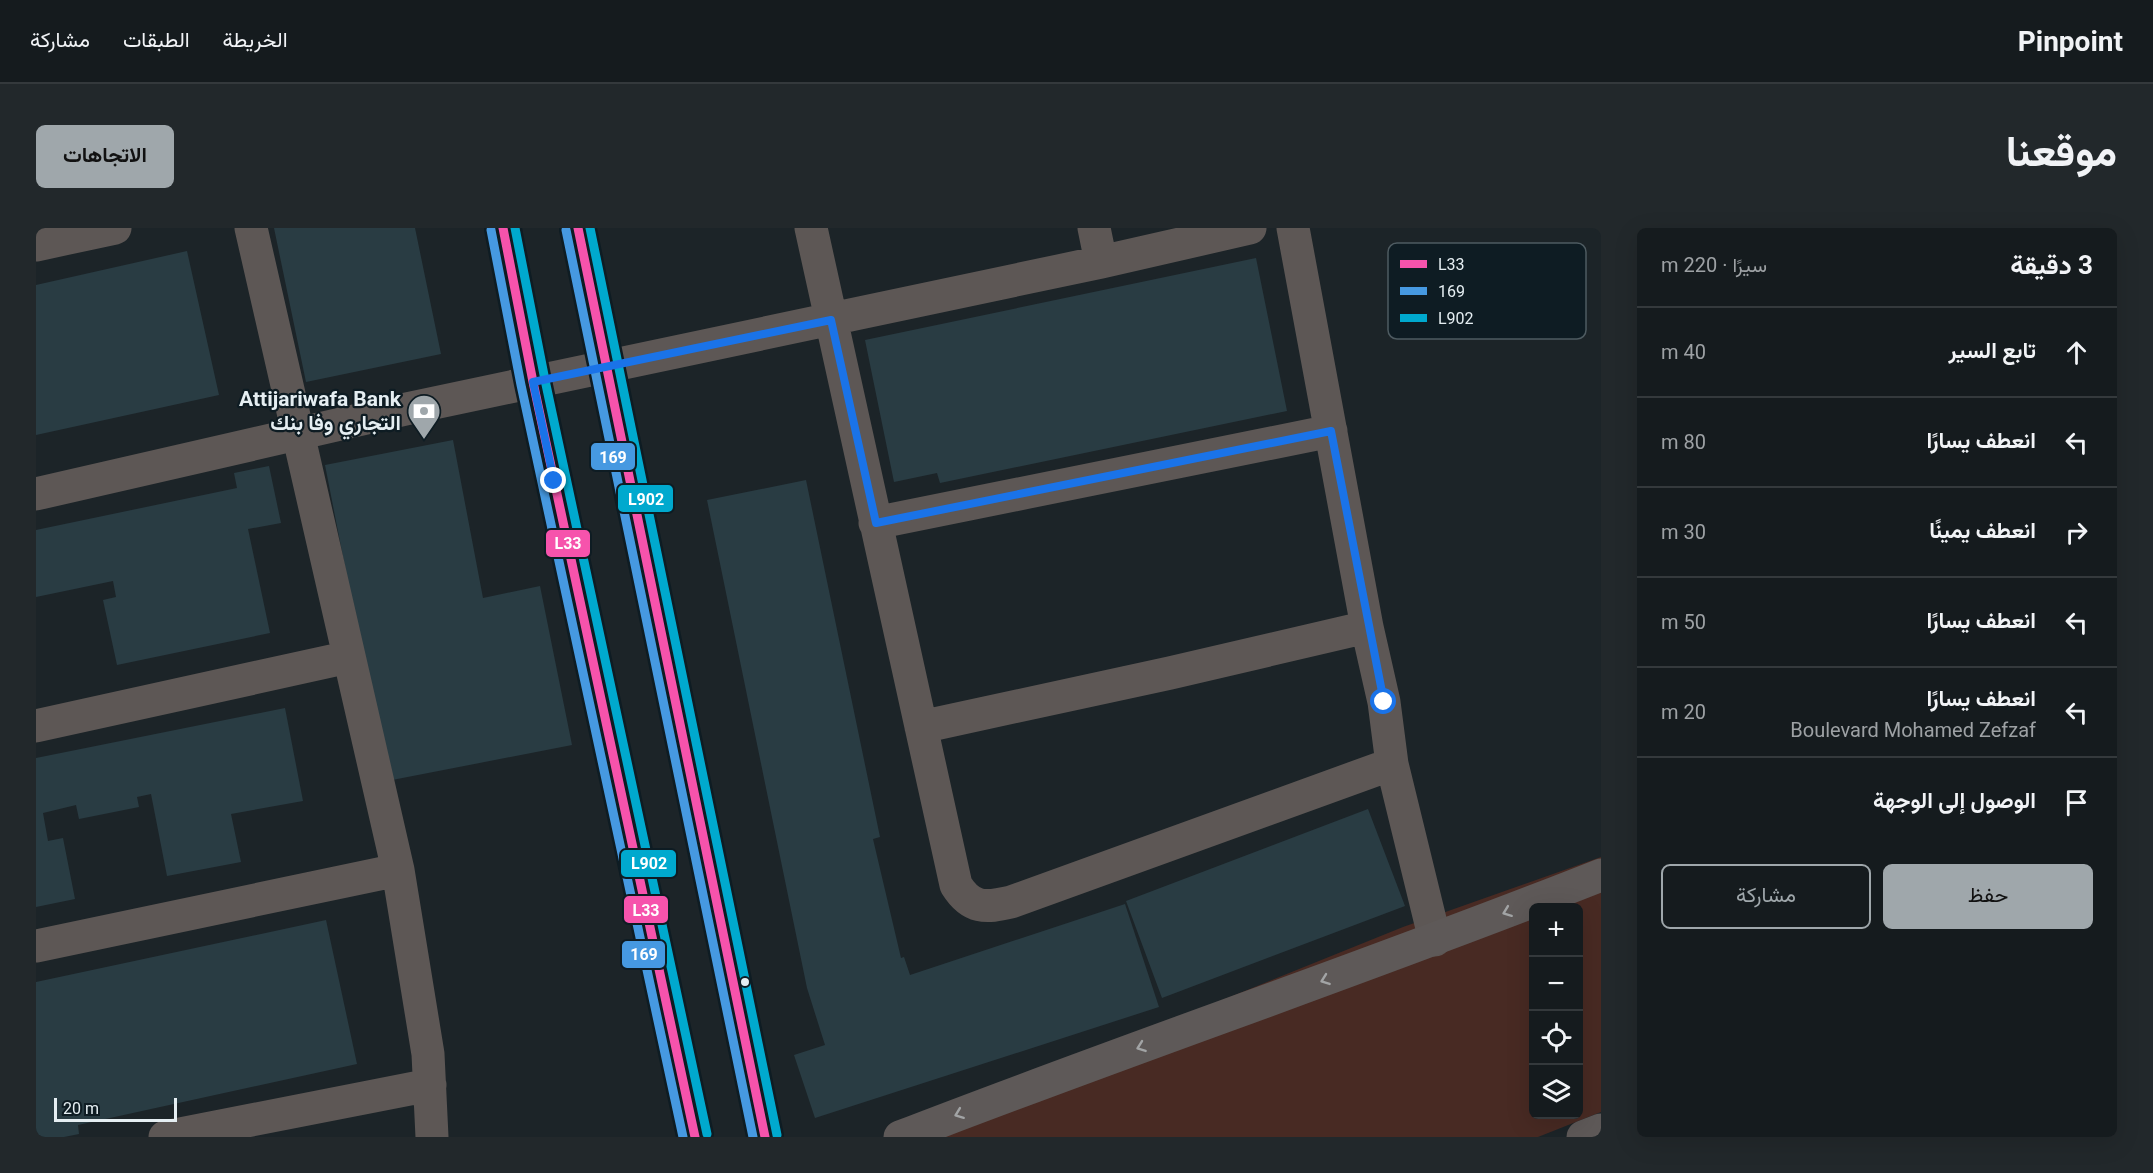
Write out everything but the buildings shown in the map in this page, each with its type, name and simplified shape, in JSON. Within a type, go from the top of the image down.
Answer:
[{"type":"main road","points":[[503,228],[533,382],[695,1137]]},
{"type":"main road","points":[[578,228],[765,1137]]},
{"type":"street","points":[[36,245],[115,228]]},
{"type":"street","points":[[251,228],[398,870],[430,1085],[432,1137]]},
{"type":"street","points":[[811,228],[956,885],[964,897],[974,904],[986,905],[1022,898],[1392,764]]},
{"type":"street","points":[[1094,228],[1101,262]]},
{"type":"street","points":[[36,494],[297,433],[608,365],[1101,262],[1250,228]]},
{"type":"street","points":[[1293,228],[1367,627],[1384,702],[1392,764],[1435,940]]},
{"type":"street","points":[[876,523],[1331,431]]},
{"type":"street","points":[[921,727],[1170,674],[1367,627]]},
{"type":"street","points":[[36,726],[349,657]]},
{"type":"street","points":[[36,946],[398,870]]},
{"type":"street","points":[[900,1137],[1013,1093],[1435,940],[1601,875]]},
{"type":"street","points":[[165,1137],[430,1085]]},
{"type":"street","points":[[1583,1137],[1601,1130]]},
{"type":"shaded area","points":[[1601,857],[1601,1112],[1538,1137],[884,1137],[1403,927]]},
{"type":"transit line","name":"L33","points":[[503,228],[533,382],[695,1137]]},
{"type":"transit line","name":"L902","points":[[515,228],[545,380],[707,1134]]},
{"type":"transit line","name":"L33","points":[[578,228],[765,1137]]},
{"type":"transit line","name":"L902","points":[[590,228],[777,1135]]},
{"type":"transit line","name":"169","points":[[491,230],[521,385],[683,1137]]},
{"type":"transit line","name":"169","points":[[566,230],[753,1137]]},
{"type":"place","name":"Attijariwafa Bank التجاري وفا بنك","points":[[424,440]]},
{"type":"route","points":[[554,481],[533,382],[831,320],[876,523],[1331,431],[1367,627],[1384,702]]}]
